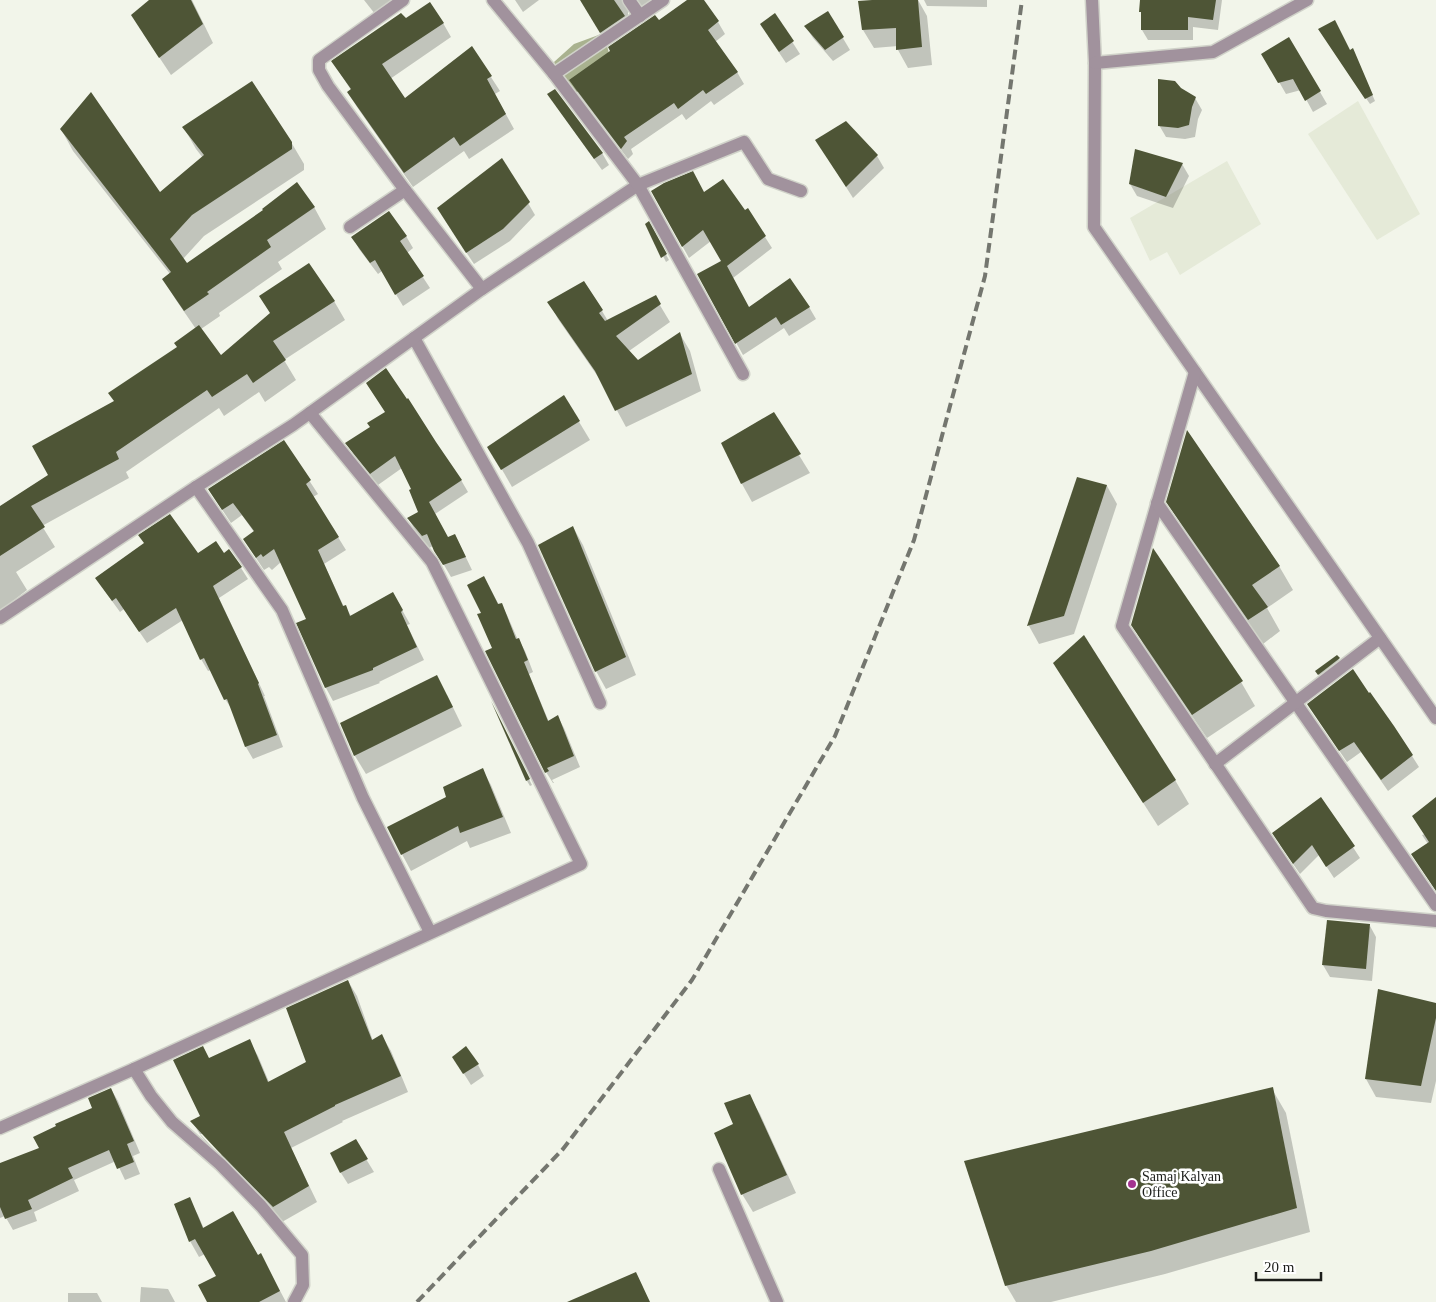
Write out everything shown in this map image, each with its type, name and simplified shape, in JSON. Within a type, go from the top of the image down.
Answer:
[{"type":"street","points":[[403,0],[319,60],[319,70],[328,86],[405,190],[482,289]]},
{"type":"street","points":[[493,0],[554,74],[638,185],[744,374]]},
{"type":"street","points":[[629,0],[640,16]]},
{"type":"street","points":[[554,74],[663,0]]},
{"type":"street","points":[[1092,0],[1095,63],[1094,227],[1436,718]]},
{"type":"street","points":[[1095,63],[1213,52],[1307,0]]},
{"type":"street","points":[[0,618],[310,413],[482,289],[638,185],[744,142],[768,179],[802,192]]},
{"type":"street","points":[[350,227],[405,190]]},
{"type":"street","points":[[414,338],[528,543],[600,703]]},
{"type":"street","points":[[1195,372],[1122,626],[1313,908],[1326,911],[1436,920]]},
{"type":"street","points":[[0,1128],[581,864],[432,562],[310,413]]},
{"type":"street","points":[[196,487],[282,610],[362,798],[430,932]]},
{"type":"street","points":[[1157,503],[1436,905]]},
{"type":"street","points":[[1215,764],[1380,638]]},
{"type":"street","points":[[134,1068],[151,1096],[172,1122],[220,1164],[261,1206],[302,1255],[303,1285],[294,1302]]},
{"type":"street","points":[[719,1169],[777,1302]]},
{"type":"shaded area","points":[[1358,101],[1420,214],[1377,240],[1308,134]]},
{"type":"shaded area","points":[[1227,161],[1261,224],[1180,275],[1167,252],[1150,261],[1130,218]]},
{"type":"green space","points":[[604,33],[613,70],[572,95],[554,62],[574,44]]},
{"type":"building","points":[[149,0],[191,0],[203,24],[159,58],[131,15]]},
{"type":"building","points":[[580,0],[614,0],[625,16],[600,33]]},
{"type":"building","points":[[687,0],[704,0],[719,21],[708,30],[738,72],[706,94],[703,90],[678,109],[674,103],[624,137],[627,141],[621,149],[569,80],[610,51],[608,47],[655,15],[659,20]]},
{"type":"building","points":[[918,0],[922,47],[896,50],[896,28],[862,30],[858,1]]},
{"type":"building","points":[[1140,0],[1216,0],[1213,20],[1188,17],[1188,30],[1141,30]]},
{"type":"building","points":[[430,2],[444,23],[382,64],[405,98],[472,46],[492,76],[487,79],[506,114],[460,146],[454,137],[404,173],[347,92],[351,89],[331,61],[401,13],[406,18]]},
{"type":"building","points":[[828,11],[844,37],[825,50],[804,26]]},
{"type":"building","points":[[775,13],[794,41],[779,52],[760,24]]},
{"type":"building","points":[[1335,20],[1350,50],[1353,48],[1373,95],[1365,99],[1318,29]]},
{"type":"building","points":[[1289,37],[1321,91],[1305,101],[1293,79],[1278,83],[1261,54]]},
{"type":"building","points":[[1158,79],[1175,81],[1181,88],[1196,97],[1189,125],[1178,128],[1158,126]]},
{"type":"building","points":[[252,81],[292,142],[292,149],[192,215],[170,239],[187,263],[263,210],[297,182],[315,207],[267,240],[271,247],[207,292],[209,294],[184,311],[162,279],[171,272],[60,129],[91,92],[160,192],[204,155],[182,127]]},
{"type":"building","points":[[555,89],[603,153],[594,159],[547,94]]},
{"type":"building","points":[[846,121],[878,155],[846,187],[815,140]]},
{"type":"building","points":[[1135,149],[1183,163],[1166,197],[1129,184]]},
{"type":"building","points":[[502,158],[530,202],[503,229],[466,253],[437,208]]},
{"type":"building","points":[[693,171],[704,192],[723,179],[745,210],[748,208],[766,236],[727,266],[749,307],[790,278],[810,307],[781,325],[776,317],[735,344],[697,274],[721,261],[703,230],[682,247],[651,191],[664,183]]},
{"type":"building","points":[[389,211],[407,236],[400,241],[424,276],[395,295],[375,260],[370,263],[351,237]]},
{"type":"building","points":[[649,221],[667,254],[661,258],[645,224]]},
{"type":"building","points":[[309,263],[335,301],[273,341],[286,360],[253,383],[247,374],[212,397],[207,390],[116,452],[119,459],[31,506],[45,527],[0,556],[0,506],[48,475],[32,446],[114,401],[108,393],[177,347],[174,343],[199,325],[221,355],[270,313],[259,296]]},
{"type":"building","points":[[584,281],[603,310],[599,313],[605,321],[656,295],[661,304],[616,336],[638,360],[680,332],[692,374],[615,411],[595,371],[547,302]]},
{"type":"building","points":[[386,368],[462,480],[429,502],[448,537],[455,534],[466,557],[443,565],[434,551],[427,534],[422,536],[407,518],[418,512],[409,490],[411,489],[395,456],[370,474],[345,443],[370,427],[367,423],[385,412],[366,383]]},
{"type":"building","points":[[564,395],[580,421],[501,470],[487,447]]},
{"type":"building","points":[[774,412],[801,454],[741,484],[721,443]]},
{"type":"building","points":[[1187,430],[1280,566],[1252,585],[1268,607],[1248,620],[1166,502]]},
{"type":"building","points":[[284,440],[311,480],[306,484],[339,537],[318,550],[343,606],[346,605],[350,616],[393,592],[403,610],[401,612],[417,647],[373,668],[373,670],[325,688],[296,623],[306,619],[274,549],[263,557],[261,554],[256,558],[243,539],[254,531],[233,503],[222,510],[208,489]]},
{"type":"building","points":[[1077,477],[1107,485],[1064,616],[1027,626]]},
{"type":"building","points":[[170,514],[198,553],[216,541],[224,553],[229,549],[242,567],[213,586],[259,683],[277,735],[245,747],[227,699],[224,700],[204,658],[200,660],[176,608],[139,632],[116,598],[112,601],[95,578],[144,543],[138,535]]},
{"type":"building","points":[[573,526],[626,657],[595,672],[538,545]]},
{"type":"building","points":[[1153,548],[1243,681],[1192,715],[1131,625]]},
{"type":"building","points":[[484,576],[498,604],[502,603],[516,639],[519,638],[528,660],[524,662],[548,721],[558,715],[574,756],[547,768],[549,771],[545,773],[485,651],[492,648],[477,614],[481,613],[467,585]]},
{"type":"building","points":[[1084,635],[1176,780],[1143,803],[1053,663]]},
{"type":"building","points":[[1337,655],[1340,658],[1318,675],[1315,671]]},
{"type":"building","points":[[1353,669],[1413,755],[1381,780],[1354,742],[1339,751],[1307,704]]},
{"type":"building","points":[[437,675],[453,707],[354,756],[340,723]]},
{"type":"building","points":[[491,701],[530,779],[526,781]]},
{"type":"building","points":[[483,768],[503,817],[460,833],[458,826],[401,855],[387,827],[446,797],[443,787]]},
{"type":"building","points":[[1321,797],[1355,846],[1326,867],[1312,845],[1293,864],[1272,833]]},
{"type":"building","points":[[1436,797],[1436,891],[1411,854],[1429,842],[1412,816]]},
{"type":"building","points":[[1327,920],[1370,924],[1366,969],[1322,965]]},
{"type":"building","points":[[348,980],[372,1040],[382,1034],[401,1076],[335,1105],[284,1132],[309,1186],[273,1207],[190,1121],[200,1116],[173,1060],[203,1046],[209,1058],[250,1039],[268,1082],[306,1062],[286,1008]]},
{"type":"building","points":[[1378,989],[1436,1003],[1436,1018],[1421,1086],[1365,1079]]},
{"type":"building","points":[[466,1046],[479,1064],[463,1074],[452,1057]]},
{"type":"building","name":"Samaj Kalyan Office","points":[[1273,1087],[1297,1208],[1151,1251],[1005,1286],[964,1161]]},
{"type":"building","points":[[111,1088],[134,1141],[127,1144],[134,1162],[117,1169],[109,1150],[68,1168],[73,1178],[28,1200],[32,1209],[5,1219],[0,1207],[0,1163],[39,1148],[33,1137],[56,1126],[55,1124],[92,1108],[88,1098]]},
{"type":"building","points":[[750,1094],[787,1175],[741,1195],[714,1133],[733,1124],[724,1103]]},
{"type":"building","points":[[356,1139],[368,1159],[340,1173],[330,1153]]},
{"type":"building","points":[[190,1197],[203,1228],[233,1211],[258,1255],[261,1253],[280,1291],[259,1302],[207,1302],[198,1285],[216,1276],[195,1239],[189,1242],[174,1204]]},
{"type":"building","points":[[636,1272],[650,1302],[567,1302]]},
{"type":"railway","points":[[417,1302],[563,1149],[692,980],[835,736],[914,540],[985,276],[1022,0]]},
{"type":"place","name":"Samaj Kalyan Office","points":[[1132,1184]]}]
